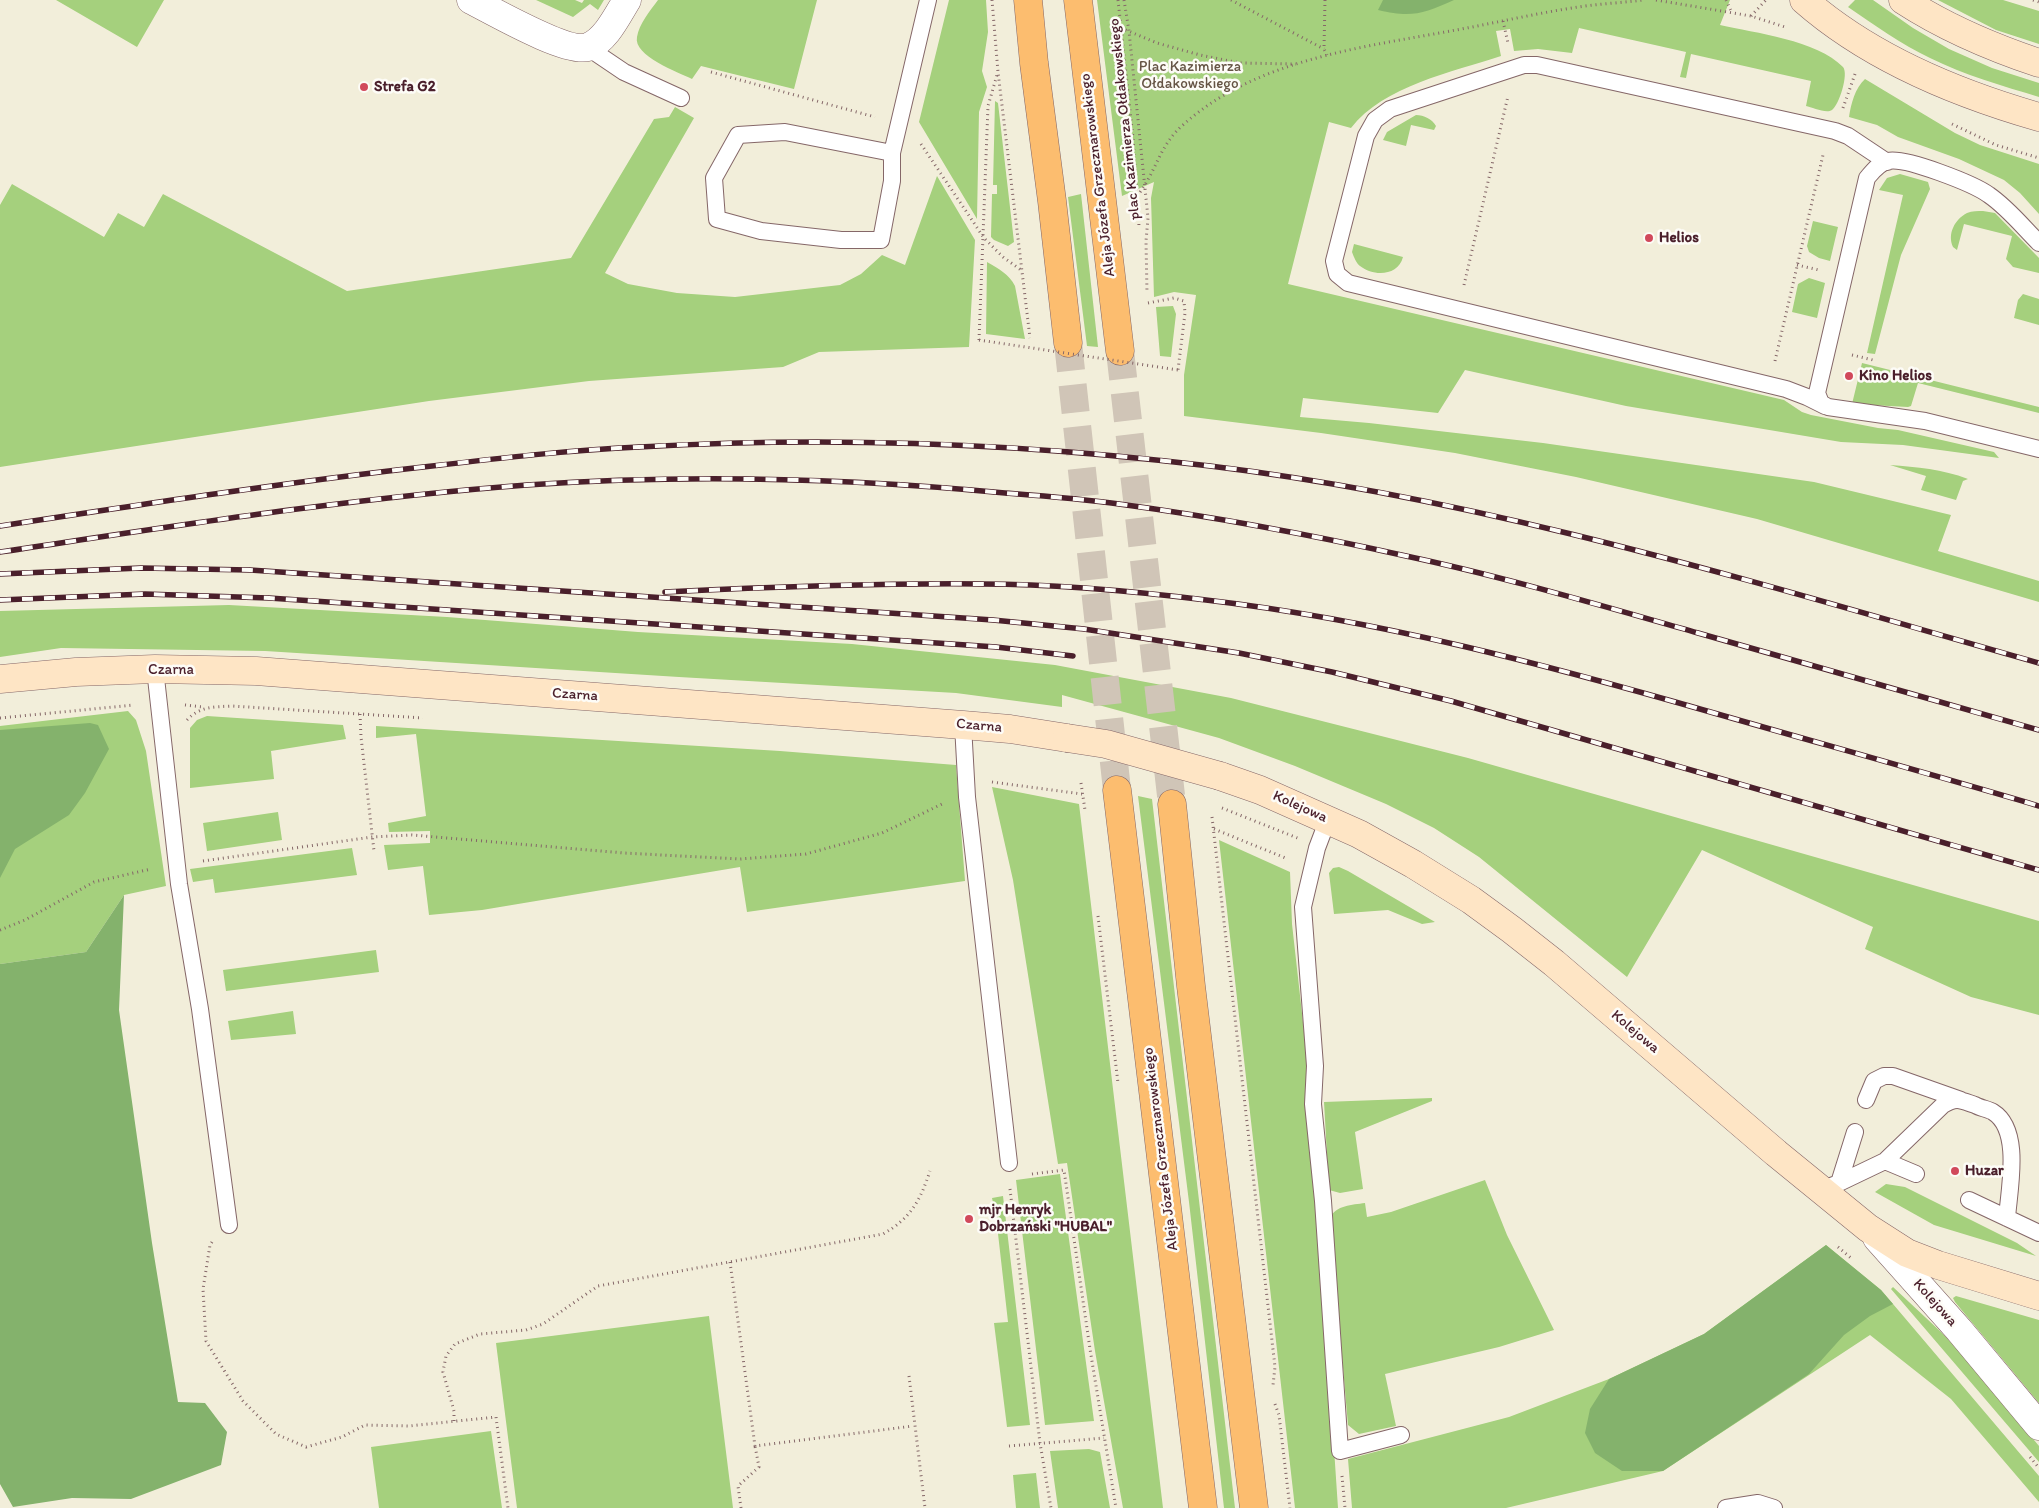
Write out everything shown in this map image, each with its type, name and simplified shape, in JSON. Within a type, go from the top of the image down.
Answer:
[{"type":"main road","points":[[1028,0],[1068,343]]},
{"type":"main road","name":"Aleja Józefa Grzecznarowskiego","points":[[1078,0],[1120,351]]},
{"type":"main road","name":"Aleja Józefa Grzecznarowskiego","points":[[1117,790],[1203,1508]]},
{"type":"main road","points":[[1172,804],[1191,986],[1254,1508]]},
{"type":"street","points":[[471,0],[565,46],[587,47],[603,35],[626,0]]},
{"type":"street","points":[[1804,0],[1862,41],[1914,70],[1973,96],[2039,117]]},
{"type":"street","points":[[1903,0],[1925,14],[1982,43],[2039,63]]},
{"type":"street","name":"Czarna","points":[[0,679],[76,672],[155,669],[256,671],[1010,729],[1106,744],[1148,756]]},
{"type":"street","name":"Kolejowa","points":[[1148,756],[1220,776],[1260,790],[1328,819],[1413,864],[1512,930],[1830,1186],[1959,1330],[2039,1426]]},
{"type":"street","points":[[1868,1228],[1915,1256],[1938,1265],[2039,1296]]},
{"type":"lane","points":[[892,153],[784,132],[738,135],[714,178],[717,219],[761,231],[841,240],[881,240],[892,181],[892,153],[928,0]]},
{"type":"lane","points":[[587,47],[624,72],[681,98]]},
{"type":"lane","points":[[1887,162],[1848,136],[1834,131],[1537,65],[1513,67],[1390,109],[1375,120],[1366,136],[1334,261],[1334,268],[1337,274],[1348,283],[1769,385],[1795,392],[1825,406],[1925,421],[2039,449]]},
{"type":"lane","points":[[1825,406],[1819,399],[1818,388],[1868,178],[1879,166],[1887,162],[1906,162],[1976,186],[1999,202],[2039,243]]},
{"type":"lane","points":[[155,669],[176,864],[200,1009],[229,1225]]},
{"type":"lane","points":[[963,725],[966,793],[1009,1170]]},
{"type":"lane","points":[[1328,819],[1317,848],[1303,907],[1315,1066],[1313,1104],[1323,1201],[1340,1452],[1401,1436]]},
{"type":"lane","points":[[1866,1100],[1874,1081],[1884,1076],[1893,1076],[1993,1112],[2007,1129],[2012,1145],[2007,1218]]},
{"type":"lane","points":[[1830,1186],[1885,1161],[1943,1105],[1952,1099],[1960,1100]]},
{"type":"lane","points":[[1830,1186],[1855,1132]]},
{"type":"lane","points":[[1885,1161],[1916,1174]]},
{"type":"lane","points":[[1969,1200],[2039,1233]]},
{"type":"lane","points":[[1726,1508],[1758,1503],[1774,1508]]},
{"type":"path","points":[[992,0],[998,72],[1030,338]]},
{"type":"path","name":"plac Kazimierza Ołdakowskiego","points":[[1124,0],[1129,31],[1148,218],[1146,241],[1149,311]]},
{"type":"path","points":[[1231,0],[1324,49]]},
{"type":"path","points":[[1324,0],[1324,49],[1327,55]]},
{"type":"path","points":[[1138,196],[1162,149],[1183,124],[1206,106],[1238,88],[1267,75],[1327,55],[1574,7],[1643,0]]},
{"type":"path","points":[[1726,0],[1732,13]]},
{"type":"path","points":[[1751,16],[1766,0]]},
{"type":"path","points":[[2033,0],[2039,2]]},
{"type":"path","points":[[1121,28],[1200,56],[1240,63],[1300,64]]},
{"type":"path","points":[[998,72],[988,106],[979,340],[1178,370],[1185,314],[1184,301],[1174,298],[1148,303]]},
{"type":"path","points":[[1458,310],[1510,90]]},
{"type":"path","points":[[1769,385],[1825,150]]},
{"type":"path","points":[[1862,357],[1873,360]]},
{"type":"path","points":[[0,718],[159,703],[428,718]]},
{"type":"path","points":[[185,723],[194,713],[206,707]]},
{"type":"path","points":[[360,714],[374,851]]},
{"type":"path","points":[[987,781],[1082,794]]},
{"type":"path","points":[[195,862],[372,838],[412,835],[624,853],[740,859],[796,855],[806,854],[882,833],[966,793]]},
{"type":"path","points":[[1212,817],[1275,1367]]},
{"type":"path","points":[[1214,829],[1291,860]]},
{"type":"path","points":[[1300,839],[1317,848]]},
{"type":"path","points":[[0,930],[25,920],[94,882],[176,864]]},
{"type":"path","points":[[1051,1508],[1040,1442],[1011,1202],[1009,1170],[1064,1170],[1116,1508]]},
{"type":"path","points":[[454,1421],[454,1411],[443,1372],[446,1356],[455,1344],[480,1334],[526,1330],[543,1324],[598,1286],[883,1234],[896,1227],[912,1212],[923,1193],[930,1171]]},
{"type":"path","points":[[229,1225],[210,1245],[203,1289],[206,1341],[243,1401],[276,1434],[306,1447],[342,1437],[365,1426],[409,1426],[496,1417],[508,1508]]},
{"type":"path","points":[[1835,1245],[1857,1264]]},
{"type":"path","points":[[730,1262],[759,1467],[738,1486],[741,1508]]},
{"type":"path","points":[[908,1376],[925,1508]]},
{"type":"path","points":[[1279,1415],[1290,1508]]},
{"type":"path","points":[[755,1446],[913,1426]]},
{"type":"path","points":[[1009,1446],[1104,1438]]},
{"type":"path","points":[[1340,1452],[1346,1508]]},
{"type":"path","points":[[2026,1453],[2039,1468]]},
{"type":"green space","points":[[56,0],[164,0],[137,47]]},
{"type":"green space","points":[[536,0],[575,0],[582,3],[584,0],[604,0],[598,10],[590,4],[573,17]]},
{"type":"green space","points":[[658,0],[817,0],[794,89],[701,66],[692,79],[667,68],[649,57],[642,51],[637,37],[642,22]]},
{"type":"green space","points":[[949,0],[986,0],[988,32],[982,71],[987,87],[979,112],[977,219],[919,122]]},
{"type":"green space","name":"Plac Kazimierza Ołdakowskiego","points":[[1097,0],[1730,0],[1720,25],[1802,44],[1832,58],[1843,67],[1845,76],[1838,102],[1832,110],[1826,111],[1806,106],[1811,81],[1691,54],[1686,78],[1680,77],[1686,52],[1579,28],[1572,53],[1538,49],[1514,51],[1510,29],[1496,31],[1501,56],[1420,82],[1400,91],[1381,101],[1351,128],[1329,122],[1288,284],[1784,400],[1802,412],[1811,415],[1898,430],[1994,452],[1999,458],[1903,445],[1841,442],[1626,406],[1465,370],[1438,413],[1303,398],[1300,417],[1543,443],[1814,482],[1951,515],[1938,551],[2039,581],[2039,602],[1757,519],[1576,477],[1455,453],[1321,433],[1184,416],[1184,375],[1196,295],[1174,292],[1154,297],[1151,198],[1154,182],[1122,196]]},
{"type":"green space","points":[[1383,0],[1454,0],[1434,9],[1417,13],[1399,14],[1378,10]]},
{"type":"green space","points":[[1855,0],[1873,0],[1913,28],[1949,49],[1992,68],[2039,83],[2039,97],[1970,75],[1919,53],[1848,7]]},
{"type":"green space","points":[[1938,0],[2003,0],[2039,11],[2039,44],[1996,30]]},
{"type":"green space","points":[[1865,79],[1955,133],[1980,145],[2039,164],[2039,214],[2020,193],[2004,180],[1959,159],[1898,137],[1877,125],[1849,117],[1856,92]]},
{"type":"green space","points":[[995,101],[998,103],[1014,242],[1008,246],[991,237],[992,194],[997,194],[997,185],[993,185]]},
{"type":"green space","points":[[675,107],[694,118],[605,273],[628,284],[677,293],[735,297],[840,285],[861,274],[882,255],[905,265],[937,176],[975,240],[969,347],[819,352],[783,367],[589,381],[429,401],[0,467],[0,205],[12,184],[104,237],[118,213],[144,227],[163,194],[347,291],[571,258],[654,119],[669,117]]},
{"type":"green space","points":[[1416,115],[1430,119],[1436,126],[1434,130],[1411,125],[1406,146],[1383,140],[1387,132]]},
{"type":"green space","points":[[1900,174],[1928,182],[1930,189],[1901,255],[1875,354],[1867,353],[1903,195],[1879,190],[1887,178]]},
{"type":"green space","points":[[1081,194],[1098,347],[1087,346],[1068,197]]},
{"type":"green space","points":[[1983,211],[1995,213],[2039,258],[2039,273],[2013,267],[2006,259],[2012,236],[1964,224],[1957,250],[1953,247],[1951,237],[1953,227],[1959,219],[1969,212]]},
{"type":"green space","points":[[1813,221],[1838,227],[1830,261],[1819,258],[1809,252],[1807,246]]},
{"type":"green space","points":[[1354,244],[1403,257],[1396,268],[1391,271],[1385,273],[1372,272],[1356,262],[1352,252]]},
{"type":"green space","points":[[987,262],[1007,275],[1015,286],[1025,339],[986,334]]},
{"type":"green space","points":[[1809,278],[1825,283],[1817,318],[1792,312],[1798,284]]},
{"type":"green space","points":[[2023,294],[2039,299],[2039,325],[2014,318],[2018,300]]},
{"type":"green space","points":[[1173,306],[1176,314],[1171,357],[1160,356],[1156,307]]},
{"type":"green space","points":[[1862,363],[2039,407],[2039,413],[1918,383],[1911,406],[1908,407],[1852,404]]},
{"type":"green space","points":[[1890,465],[1939,471],[1968,479],[1963,481],[1956,500],[1921,490],[1926,476]]},
{"type":"green space","points":[[229,605],[447,617],[638,632],[852,644],[1055,665],[1231,698],[1468,758],[2039,921],[2039,1015],[1971,997],[1865,949],[1873,927],[1702,850],[1627,977],[1479,857],[1434,828],[1386,804],[1295,766],[1219,738],[1062,695],[1062,707],[956,693],[265,651],[61,648],[0,657],[0,611]]},
{"type":"green space","points":[[128,711],[136,720],[146,751],[166,886],[124,895],[86,952],[0,964],[0,726]]},
{"type":"green space","points":[[207,716],[343,725],[346,739],[271,751],[274,779],[190,788],[190,728],[197,720]]},
{"type":"green space","points":[[90,723],[98,725],[109,749],[85,793],[69,815],[15,849],[0,878],[0,730]]},
{"type":"green space","points":[[376,726],[780,751],[956,765],[965,881],[747,912],[740,867],[482,910],[429,915],[423,866],[388,870],[384,845],[430,843],[430,831],[389,832],[388,823],[426,816],[416,734],[376,738]]},
{"type":"green space","points":[[992,787],[1079,804],[1163,1508],[1123,1508],[1095,1351],[1067,1163],[1058,1164],[1013,880]]},
{"type":"green space","points":[[1138,796],[1152,799],[1235,1508],[1224,1508],[1189,1202]]},
{"type":"green space","points":[[278,812],[282,840],[207,851],[203,823]]},
{"type":"green space","points":[[1219,840],[1290,872],[1292,924],[1309,1076],[1338,1508],[1295,1508]]},
{"type":"green space","points":[[352,848],[357,875],[215,893],[213,879],[193,882],[190,869]]},
{"type":"green space","points":[[1339,867],[1435,922],[1422,924],[1388,910],[1334,914],[1329,873],[1333,868]]},
{"type":"green space","points":[[124,895],[119,1010],[152,1243],[178,1402],[205,1403],[227,1432],[221,1465],[131,1499],[72,1498],[13,1507],[0,1484],[0,964],[86,952]]},
{"type":"green space","points":[[376,950],[379,972],[226,991],[223,970]]},
{"type":"green space","points":[[293,1011],[296,1034],[231,1040],[228,1021]]},
{"type":"green space","points":[[1432,1098],[1432,1101],[1355,1132],[1363,1189],[1340,1193],[1329,1190],[1324,1102]]},
{"type":"green space","points":[[1060,1174],[1094,1421],[1045,1425],[1016,1180]]},
{"type":"green space","points":[[1485,1180],[1507,1235],[1554,1330],[1499,1347],[1385,1374],[1396,1426],[1359,1434],[1348,1425],[1330,1218],[1340,1208],[1365,1203],[1367,1217],[1391,1212]]},
{"type":"green space","points":[[1886,1184],[1905,1187],[2017,1243],[2036,1256],[1934,1225],[1875,1192]]},
{"type":"green space","points":[[1003,1196],[1030,1425],[1007,1427],[994,1323],[1008,1322],[996,1216],[992,1198]]},
{"type":"green space","points":[[1826,1245],[1881,1290],[2039,1476],[2039,1502],[1951,1399],[1870,1335],[1663,1471],[1506,1508],[1352,1508],[1348,1459],[1509,1417],[1609,1379],[1704,1334]]},
{"type":"green space","points":[[1826,1245],[1881,1290],[1893,1304],[1870,1316],[1844,1335],[1809,1374],[1663,1471],[1622,1471],[1595,1453],[1585,1433],[1590,1409],[1609,1379],[1704,1334]]},
{"type":"green space","points":[[1893,1287],[1964,1356],[2039,1446],[2039,1462],[1891,1289]]},
{"type":"green space","points":[[1956,1296],[2039,1320],[2039,1403],[1955,1302],[1953,1298]]},
{"type":"green space","points":[[709,1316],[733,1508],[517,1508],[496,1343]]},
{"type":"green space","points":[[491,1431],[502,1508],[379,1508],[371,1447]]},
{"type":"green space","points":[[1089,1449],[1100,1452],[1110,1508],[1058,1508],[1050,1451]]},
{"type":"green space","points":[[1036,1473],[1040,1508],[1016,1508],[1013,1475]]},
{"type":"tunnel","points":[[1068,343],[1117,790]]},
{"type":"tunnel","points":[[1120,351],[1172,804]]},
{"type":"railway","points":[[0,526],[324,479],[587,450],[782,442],[854,442],[997,447],[1139,458],[1210,466],[1316,481],[1421,500],[1628,548],[2039,663]]},
{"type":"railway","points":[[0,552],[329,505],[527,485],[647,480],[766,479],[886,484],[1048,496],[1155,509],[1264,527],[1443,564],[1590,602],[2039,730]]},
{"type":"railway","points":[[0,574],[141,568],[250,570],[993,620],[1084,629],[1239,653],[1332,672],[1451,701],[2039,870]]},
{"type":"railway","points":[[665,592],[863,585],[1010,584],[1122,591],[1271,609],[1399,632],[1525,661],[2039,806]]},
{"type":"railway","points":[[0,600],[145,594],[269,598],[996,647],[1073,656]]},
{"type":"place","name":"Strefa G2","points":[[364,87]]},
{"type":"place","name":"Helios","points":[[1649,238]]},
{"type":"place","name":"Kino Helios","points":[[1849,376]]},
{"type":"place","name":"Huzar","points":[[1955,1171]]},
{"type":"place","name":"mjr Henryk Dobrzański \"HUBAL\"","points":[[969,1219]]}]
